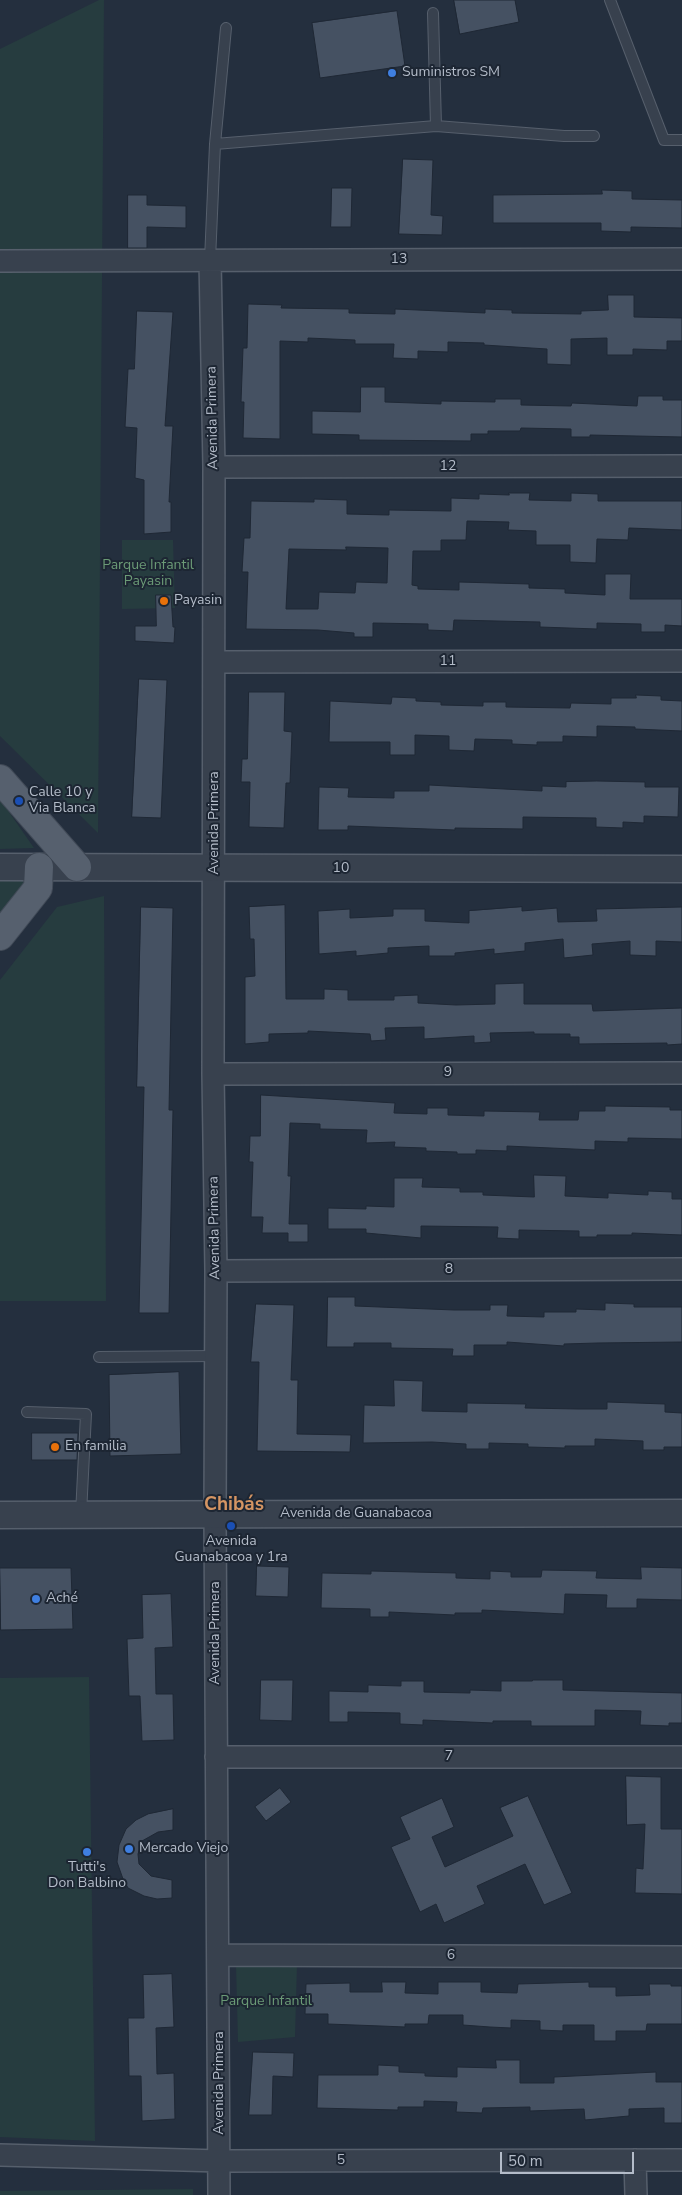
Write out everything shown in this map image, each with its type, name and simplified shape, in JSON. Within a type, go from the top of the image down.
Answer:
[{"type":"main road","points":[[0,779],[77,867]]},
{"type":"main road","points":[[0,936],[38,888],[40,867]]},
{"type":"street","name":"13","points":[[0,261],[682,259]]},
{"type":"street","name":"Avenida Primera","points":[[210,260],[214,467],[215,868],[213,1074],[216,1271],[216,1757],[220,2195]]},
{"type":"street","name":"12","points":[[214,467],[682,466]]},
{"type":"street","name":"11","points":[[214,662],[682,661]]},
{"type":"street","name":"10","points":[[0,866],[682,869]]},
{"type":"street","name":"9","points":[[213,1074],[682,1073]]},
{"type":"street","name":"8","points":[[216,1271],[682,1269]]},
{"type":"street","name":"Avenida de Guanabacoa","points":[[0,1515],[682,1513]]},
{"type":"street","name":"7","points":[[216,1757],[682,1758]]},
{"type":"street","name":"6","points":[[219,1954],[682,1958]]},
{"type":"street","name":"5","points":[[0,2155],[220,2161],[682,2160]]},
{"type":"street","points":[[635,2160],[636,2195]]},
{"type":"lane","points":[[610,0],[664,140],[682,140]]},
{"type":"lane","points":[[433,13],[436,126]]},
{"type":"lane","points":[[210,260],[215,144],[226,28]]},
{"type":"lane","points":[[215,144],[436,126],[564,136],[594,136]]},
{"type":"lane","points":[[99,1357],[216,1356]]},
{"type":"lane","points":[[27,1412],[86,1414],[81,1515]]},
{"type":"green space","points":[[99,0],[104,0],[98,833],[0,736],[0,49]]},
{"type":"green space","name":"Parque Infantil Payasin","points":[[122,540],[173,540],[175,608],[122,609]]},
{"type":"green space","points":[[0,799],[34,848],[0,849]]},
{"type":"green space","points":[[0,879],[25,880],[28,885],[0,925]]},
{"type":"green space","points":[[104,896],[106,1301],[0,1301],[0,980],[57,907]]},
{"type":"green space","points":[[89,1677],[95,2141],[0,2137],[0,1678]]},
{"type":"green space","name":"Parque Infantil","points":[[297,1964],[295,2037],[238,2042],[236,1966]]},
{"type":"green space","points":[[193,2189],[193,2195],[0,2195],[0,2191]]},
{"type":"building","points":[[454,0],[515,0],[519,22],[460,34]]},
{"type":"building","points":[[397,11],[405,66],[320,78],[312,23]]},
{"type":"building","points":[[403,159],[433,160],[431,215],[443,216],[442,235],[399,234]]},
{"type":"building","points":[[332,188],[352,188],[351,227],[331,227]]},
{"type":"building","points":[[602,190],[632,191],[632,199],[682,200],[682,228],[631,227],[631,232],[601,231],[601,223],[493,223],[493,195],[602,194]]},
{"type":"building","points":[[128,195],[147,195],[147,205],[186,206],[186,228],[147,227],[147,248],[128,248]]},
{"type":"building","points":[[608,295],[634,295],[634,317],[682,318],[682,341],[667,341],[667,350],[633,349],[633,355],[607,355],[607,338],[571,339],[571,365],[547,364],[547,349],[484,345],[484,343],[448,342],[448,352],[418,351],[418,359],[393,358],[394,344],[355,344],[355,340],[308,338],[308,342],[280,341],[280,439],[243,438],[244,402],[241,402],[243,348],[247,348],[248,304],[282,305],[281,308],[349,309],[349,313],[395,314],[395,309],[485,313],[485,309],[512,310],[512,313],[581,314],[581,311],[608,310]]},
{"type":"building","points":[[137,311],[173,312],[165,426],[173,426],[169,502],[171,502],[171,532],[144,534],[144,480],[135,478],[137,428],[125,427],[128,369],[134,369]]},
{"type":"building","points":[[361,387],[385,387],[385,402],[441,404],[441,401],[495,402],[495,399],[521,399],[521,405],[571,406],[572,403],[637,406],[638,396],[663,396],[663,400],[682,400],[682,437],[590,435],[590,437],[571,437],[571,429],[521,428],[520,431],[488,431],[488,434],[471,434],[471,441],[359,440],[359,435],[312,434],[312,411],[360,412]]},
{"type":"building","points":[[509,493],[530,493],[529,500],[571,501],[571,493],[598,494],[598,501],[682,501],[682,530],[629,528],[628,540],[597,539],[596,563],[570,562],[570,545],[536,545],[536,531],[508,530],[509,522],[467,521],[466,540],[441,540],[441,551],[413,551],[412,585],[418,586],[418,589],[459,590],[459,582],[529,584],[529,588],[565,589],[565,593],[605,595],[605,574],[631,574],[630,599],[682,599],[682,626],[665,625],[665,632],[641,632],[641,624],[597,623],[597,629],[540,627],[540,622],[454,620],[453,631],[428,630],[428,624],[373,623],[373,637],[354,637],[354,633],[318,630],[246,629],[248,572],[242,572],[244,538],[250,538],[251,501],[314,502],[314,499],[347,500],[347,514],[389,515],[389,510],[451,511],[451,498],[479,499],[479,494],[509,495]],"holes":[[[346,547],[388,548],[387,583],[356,582],[355,593],[319,592],[318,609],[286,609],[289,549],[346,550]]]},
{"type":"building","points":[[156,595],[171,595],[173,627],[175,627],[174,643],[135,641],[135,626],[156,626]]},
{"type":"building","points":[[139,679],[167,680],[161,818],[132,817]]},
{"type":"building","points":[[249,692],[285,692],[284,731],[292,732],[290,783],[286,783],[284,828],[249,827],[250,782],[241,782],[242,759],[247,759]]},
{"type":"building","points":[[636,695],[661,696],[661,700],[682,701],[682,731],[597,726],[597,737],[563,736],[563,742],[537,742],[537,745],[512,744],[512,740],[475,739],[474,751],[449,750],[449,736],[415,735],[415,755],[390,755],[390,742],[329,742],[330,701],[391,704],[392,697],[416,698],[416,701],[441,702],[441,705],[483,706],[483,702],[506,702],[506,707],[570,708],[571,703],[611,704],[611,698],[636,698]]},
{"type":"building","points":[[566,782],[645,782],[645,787],[679,787],[678,817],[644,816],[644,823],[623,822],[623,828],[596,827],[596,818],[523,817],[523,829],[455,828],[455,830],[348,826],[348,830],[318,830],[319,787],[349,788],[348,797],[394,798],[394,791],[429,791],[429,785],[542,791],[542,786],[566,787]]},
{"type":"building","points":[[285,905],[286,999],[324,999],[324,989],[348,990],[348,1000],[394,1000],[394,996],[418,995],[418,1003],[456,1005],[495,1004],[495,984],[524,983],[524,1004],[592,1004],[593,1011],[682,1008],[682,1044],[579,1044],[579,1037],[570,1037],[570,1034],[534,1034],[534,1032],[490,1033],[491,1042],[474,1043],[474,1036],[424,1039],[424,1027],[385,1028],[386,1040],[371,1041],[370,1034],[308,1031],[308,1033],[269,1034],[269,1042],[245,1044],[245,977],[255,976],[254,939],[250,939],[249,907]]},
{"type":"building","points":[[141,907],[173,908],[169,1110],[173,1110],[169,1313],[139,1313],[144,1087],[137,1087]]},
{"type":"building","points":[[522,907],[522,911],[557,908],[558,922],[597,921],[596,909],[682,907],[682,942],[656,941],[656,956],[630,955],[630,941],[592,944],[593,955],[564,958],[563,939],[525,943],[525,951],[494,954],[494,949],[455,953],[455,956],[429,956],[429,946],[388,948],[388,953],[356,956],[356,951],[319,954],[318,911],[350,909],[350,918],[393,916],[393,909],[425,909],[425,921],[469,923],[469,911]]},
{"type":"building","points":[[261,1095],[395,1103],[394,1113],[427,1114],[427,1108],[448,1108],[448,1115],[484,1116],[484,1111],[540,1112],[539,1120],[578,1120],[579,1111],[605,1111],[605,1106],[670,1107],[670,1110],[682,1110],[682,1139],[628,1138],[628,1142],[595,1141],[595,1150],[507,1146],[507,1151],[476,1150],[476,1154],[457,1154],[457,1152],[426,1151],[426,1148],[394,1147],[395,1142],[366,1143],[367,1130],[320,1129],[320,1124],[290,1123],[288,1176],[291,1176],[289,1224],[308,1224],[308,1242],[288,1242],[288,1233],[262,1233],[263,1217],[251,1217],[253,1162],[249,1162],[250,1136],[260,1136]]},
{"type":"building","points":[[534,1175],[566,1176],[565,1196],[608,1198],[608,1193],[648,1195],[648,1191],[672,1192],[672,1199],[682,1199],[682,1235],[632,1233],[632,1235],[579,1237],[579,1231],[519,1230],[519,1239],[497,1238],[498,1227],[421,1226],[421,1238],[366,1233],[366,1229],[328,1229],[328,1208],[366,1209],[366,1206],[394,1207],[394,1178],[423,1178],[422,1187],[460,1188],[460,1192],[483,1192],[483,1195],[534,1197]]},
{"type":"building","points":[[328,1297],[355,1297],[355,1306],[490,1310],[490,1305],[508,1305],[507,1316],[544,1317],[544,1312],[576,1312],[576,1309],[605,1310],[605,1303],[634,1304],[634,1307],[682,1307],[682,1342],[564,1344],[564,1346],[507,1342],[507,1345],[474,1345],[474,1356],[452,1356],[453,1349],[391,1348],[391,1343],[354,1343],[354,1347],[327,1347]]},
{"type":"building","points":[[256,1304],[294,1305],[291,1380],[298,1380],[297,1434],[351,1435],[350,1452],[257,1451],[259,1362],[251,1362]]},
{"type":"building","points":[[179,1372],[181,1454],[110,1456],[109,1375]]},
{"type":"building","points":[[394,1380],[423,1381],[422,1411],[467,1412],[467,1403],[526,1404],[525,1408],[578,1409],[607,1409],[607,1402],[665,1404],[665,1412],[682,1413],[682,1447],[664,1447],[664,1450],[643,1450],[643,1441],[595,1439],[595,1446],[565,1446],[565,1448],[528,1447],[528,1444],[489,1443],[489,1449],[466,1449],[466,1444],[432,1442],[363,1443],[364,1405],[394,1406]]},
{"type":"building","name":"En familia","points":[[32,1433],[78,1433],[77,1460],[32,1460]]},
{"type":"building","points":[[257,1566],[289,1567],[288,1597],[256,1596]]},
{"type":"building","points":[[641,1567],[682,1568],[682,1600],[637,1599],[637,1608],[606,1608],[607,1595],[565,1594],[564,1614],[482,1610],[482,1613],[455,1613],[455,1615],[389,1612],[389,1617],[370,1617],[370,1609],[321,1608],[322,1573],[371,1574],[371,1571],[456,1573],[456,1578],[490,1579],[490,1571],[511,1572],[511,1577],[541,1577],[542,1570],[597,1571],[596,1578],[641,1579]]},
{"type":"building","name":"Aché","points":[[0,1568],[71,1568],[73,1629],[1,1630]]},
{"type":"building","points":[[171,1594],[173,1647],[155,1648],[156,1694],[173,1694],[174,1740],[142,1741],[140,1696],[129,1696],[127,1639],[143,1638],[142,1595]]},
{"type":"building","points":[[261,1680],[293,1680],[292,1721],[260,1720]]},
{"type":"building","points":[[563,1680],[563,1690],[682,1693],[682,1723],[669,1723],[669,1726],[640,1725],[641,1711],[595,1710],[595,1726],[531,1726],[531,1721],[493,1721],[493,1723],[423,1720],[423,1725],[400,1724],[400,1713],[348,1712],[348,1722],[329,1722],[329,1691],[368,1692],[368,1685],[401,1686],[401,1681],[424,1681],[424,1692],[470,1693],[470,1690],[501,1691],[501,1681]]},
{"type":"building","points":[[626,1776],[661,1777],[661,1829],[682,1829],[682,1894],[635,1893],[636,1868],[643,1869],[645,1824],[627,1825]]},
{"type":"building","points":[[280,1788],[291,1802],[266,1821],[255,1807]]},
{"type":"building","points":[[528,1796],[572,1893],[544,1905],[525,1864],[477,1886],[485,1904],[444,1923],[436,1904],[420,1912],[391,1847],[410,1839],[400,1817],[442,1798],[454,1827],[432,1837],[445,1867],[513,1836],[500,1808]]},
{"type":"building","name":"Mercado Viejo","points":[[173,1809],[173,1830],[158,1832],[142,1841],[138,1854],[139,1864],[151,1876],[172,1880],[172,1898],[157,1899],[144,1896],[128,1888],[123,1879],[117,1862],[119,1845],[126,1829],[136,1820],[148,1814]]},
{"type":"building","points":[[172,1974],[174,2027],[156,2028],[157,2074],[174,2073],[175,2119],[142,2121],[141,2076],[129,2076],[128,2018],[144,2018],[143,1975]]},
{"type":"building","points":[[382,1982],[406,1982],[405,1993],[438,1994],[438,1982],[481,1982],[481,1992],[517,1993],[518,1984],[589,1982],[589,1987],[616,1987],[616,1996],[650,1995],[649,1984],[671,1984],[671,1986],[682,1986],[682,2024],[647,2024],[646,2031],[616,2031],[616,2041],[594,2041],[594,2025],[563,2025],[563,2031],[540,2030],[540,2021],[511,2020],[511,2028],[490,2027],[463,2025],[463,2015],[429,2015],[428,2024],[405,2024],[405,2027],[328,2024],[328,2014],[305,2014],[306,1984],[350,1983],[350,1992],[382,1992]]},
{"type":"building","points":[[253,2052],[294,2053],[293,2077],[273,2076],[272,2115],[249,2115]]},
{"type":"building","points":[[496,2060],[520,2060],[520,2083],[554,2083],[554,2077],[656,2072],[656,2082],[682,2082],[682,2123],[664,2123],[664,2108],[629,2109],[629,2116],[585,2120],[584,2109],[530,2111],[530,2107],[483,2108],[482,2113],[456,2112],[457,2102],[424,2101],[424,2107],[398,2107],[398,2110],[317,2108],[318,2075],[378,2075],[378,2065],[399,2066],[399,2072],[425,2073],[425,2076],[457,2077],[457,2067],[496,2068]]},
{"type":"place","name":"Suministros SM","points":[[392,73]]},
{"type":"place","name":"Payasin","points":[[164,601]]},
{"type":"place","name":"Calle 10 y Via Blanca","points":[[19,801]]},
{"type":"place","name":"En familia","points":[[55,1447]]},
{"type":"place","name":"Avenida Guanabacoa y 1ra","points":[[231,1526]]},
{"type":"place","name":"Aché","points":[[36,1599]]},
{"type":"place","name":"Mercado Viejo","points":[[129,1849]]},
{"type":"place","name":"Tutti's Don Balbino","points":[[87,1852]]},
{"type":"district","name":"Chibás","points":[[234,1505]]}]
